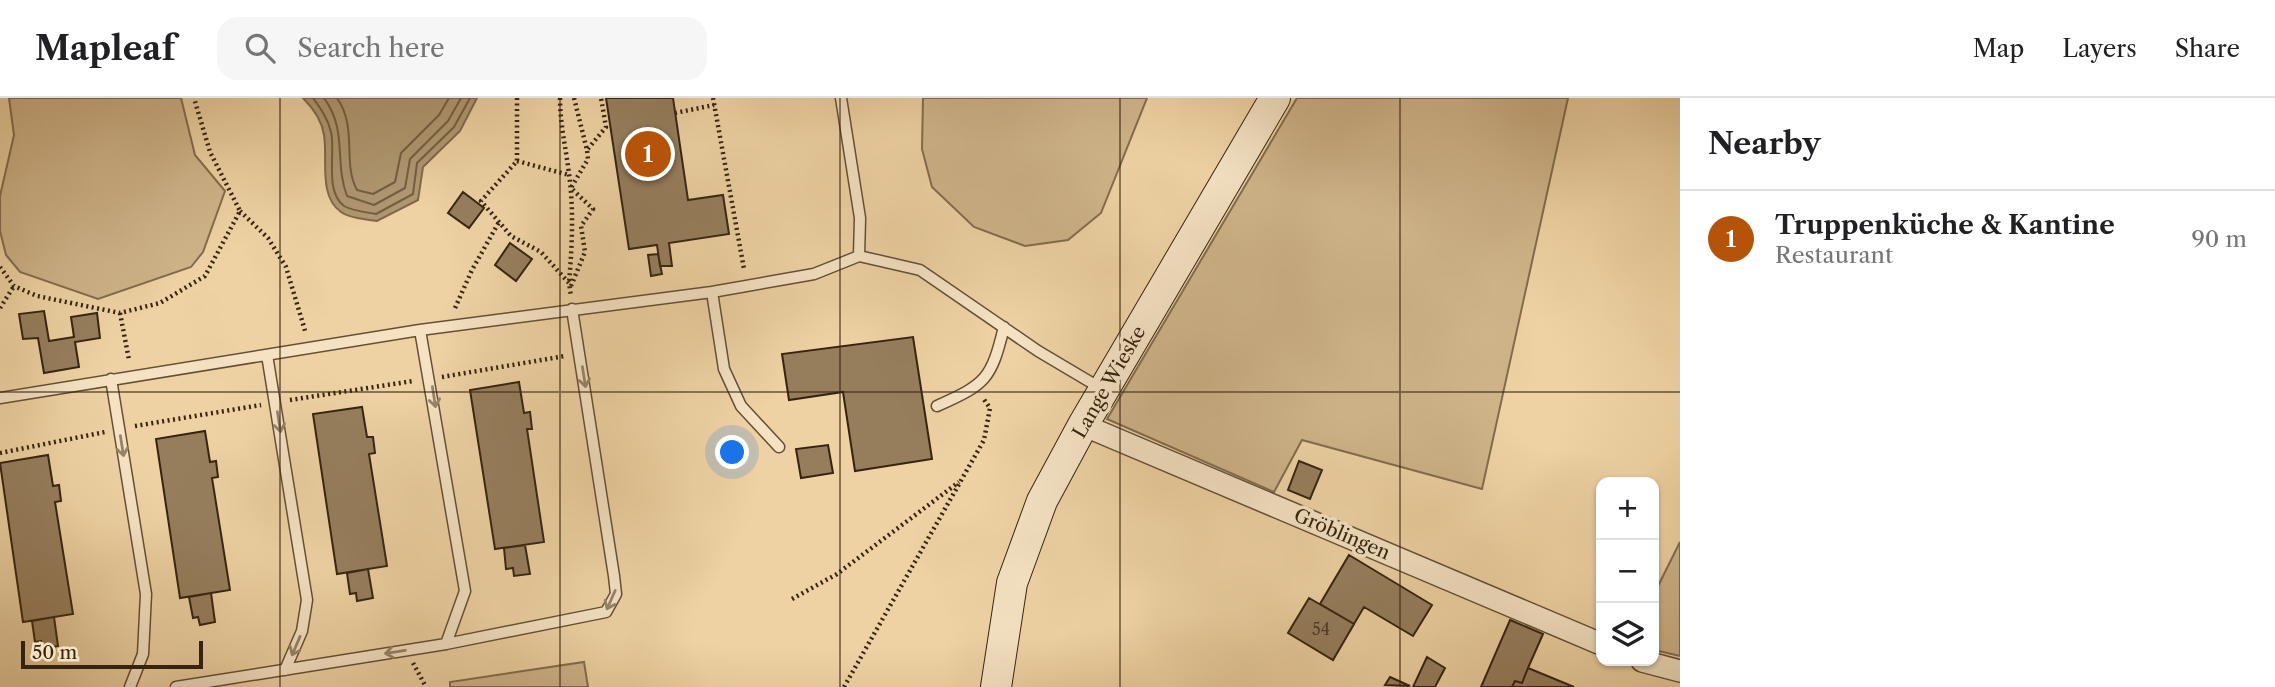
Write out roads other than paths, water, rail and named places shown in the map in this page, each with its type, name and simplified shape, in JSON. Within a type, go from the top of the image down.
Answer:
[{"type":"street","name":"Lange Wieske","points":[[996,687],[1012,583],[1042,501],[1083,425],[1275,98]]},
{"type":"street","name":"Gröblingen","points":[[1083,425],[1596,642]]},
{"type":"street","points":[[1659,665],[1680,671]]},
{"type":"lane","points":[[841,98],[860,218],[859,256]]},
{"type":"lane","points":[[0,398],[421,330],[712,292],[814,274],[859,256],[920,270],[1104,390]]},
{"type":"lane","points":[[712,292],[724,369],[741,406],[779,447]]},
{"type":"lane","points":[[176,687],[446,644],[606,612],[616,594],[572,309]]},
{"type":"lane","points":[[937,407],[976,388],[995,361],[1004,327]]},
{"type":"lane","points":[[421,330],[465,592],[446,644]]},
{"type":"lane","points":[[267,355],[307,600],[302,631],[285,670]]},
{"type":"lane","points":[[111,379],[146,594],[143,654],[130,687]]},
{"type":"water","points":[[303,98],[477,98],[460,131],[423,167],[418,200],[377,221],[349,216],[334,205],[329,196],[325,176],[323,130]]},
{"type":"place","name":"Truppenküche & Kantine","points":[[648,154]]}]
